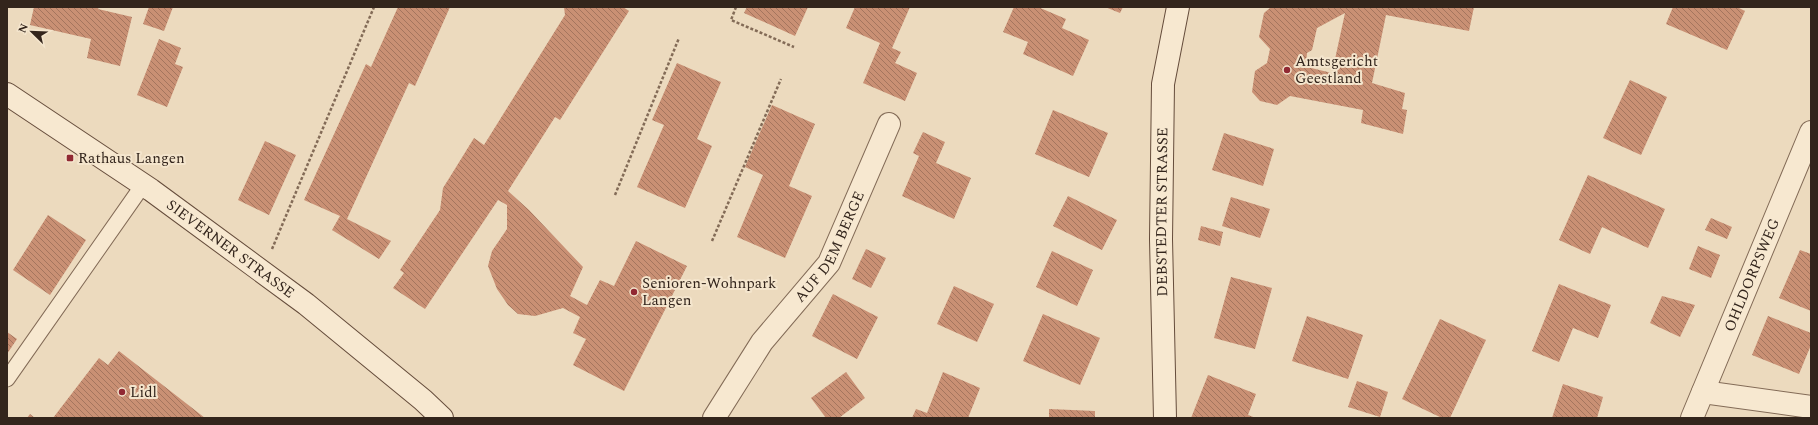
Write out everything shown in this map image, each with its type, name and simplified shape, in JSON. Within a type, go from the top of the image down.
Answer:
[{"type":"main road","name":"DEBSTEDTER STRASSE","points":[[1164,418],[1161,239],[1163,84],[1178,7]]},
{"type":"main road","name":"SIEVERNER STRASSE","points":[[7,94],[143,185],[306,304],[423,400],[442,418]]},
{"type":"main road","name":"AUF DEM BERGE","points":[[714,418],[762,342],[829,264],[889,124]]},
{"type":"main road","name":"OHLDORPSWEG","points":[[1692,418],[1811,132]]},
{"type":"main road","points":[[1703,392],[1811,407]]},
{"type":"lane","points":[[7,379],[143,185]]},
{"type":"path","points":[[263,272],[374,7]]},
{"type":"path","points":[[736,7],[731,20],[794,47]]},
{"type":"path","points":[[615,195],[679,38]]},
{"type":"path","points":[[712,241],[781,79]]},
{"type":"building","points":[[34,7],[99,7],[98,9],[132,17],[120,66],[87,58],[91,39],[30,25]]},
{"type":"building","points":[[149,7],[173,7],[164,31],[143,24]]},
{"type":"building","points":[[398,7],[450,7],[415,86],[409,83],[347,219],[391,241],[379,259],[332,230],[340,216],[304,200],[366,64],[371,67]]},
{"type":"building","points":[[564,7],[623,7],[629,11],[560,120],[555,117],[508,191],[529,210],[583,267],[570,296],[587,305],[600,280],[614,286],[636,241],[687,266],[624,391],[573,365],[586,339],[573,333],[580,317],[563,308],[535,316],[518,314],[508,305],[497,289],[488,266],[492,251],[507,229],[507,205],[498,200],[425,309],[393,288],[404,273],[400,270],[440,210],[443,188],[474,138],[484,145],[565,15]]},
{"type":"building","points":[[747,7],[808,7],[795,36],[744,13]]},
{"type":"building","points":[[855,7],[910,7],[892,48],[901,52],[895,63],[917,73],[905,101],[863,83],[880,43],[846,28]]},
{"type":"building","points":[[1014,7],[1038,7],[1066,19],[1062,28],[1089,40],[1073,76],[1023,54],[1028,42],[1003,32]]},
{"type":"building","points":[[1105,7],[1123,7],[1120,13]]},
{"type":"building","name":"Amtsgericht Geestland","points":[[1271,7],[1474,7],[1469,31],[1386,15],[1372,83],[1405,93],[1402,109],[1407,110],[1403,134],[1361,123],[1363,110],[1290,96],[1277,105],[1260,101],[1252,92],[1255,71],[1267,63],[1270,49],[1259,37],[1264,13]],"holes":[[[1345,13],[1332,73],[1311,68],[1306,64],[1307,53],[1312,50],[1317,28]]]},
{"type":"building","points":[[1673,7],[1737,7],[1745,11],[1727,50],[1666,24]]},
{"type":"building","points":[[159,39],[181,48],[175,64],[183,67],[167,107],[137,95]]},
{"type":"building","points":[[677,63],[721,82],[697,139],[712,146],[685,208],[637,187],[664,125],[652,120]]},
{"type":"building","points":[[1630,80],[1667,97],[1641,155],[1603,138]]},
{"type":"building","points":[[772,105],[815,124],[789,186],[812,196],[785,258],[737,237],[763,175],[745,167]]},
{"type":"building","points":[[1053,110],[1108,133],[1089,177],[1035,154]]},
{"type":"building","points":[[923,132],[945,142],[936,163],[971,178],[954,219],[902,196],[919,156],[913,153]]},
{"type":"building","points":[[1224,133],[1274,149],[1263,186],[1212,170]]},
{"type":"building","points":[[265,141],[296,155],[269,215],[238,200]]},
{"type":"building","points":[[1588,175],[1665,209],[1648,248],[1602,227],[1590,254],[1559,240]]},
{"type":"building","points":[[1068,196],[1117,220],[1102,250],[1053,226]]},
{"type":"building","points":[[1231,197],[1270,209],[1260,238],[1222,226]]},
{"type":"building","points":[[48,215],[86,240],[50,295],[13,270]]},
{"type":"building","points":[[1711,218],[1732,227],[1727,239],[1705,230]]},
{"type":"building","points":[[1201,226],[1223,232],[1220,246],[1198,240]]},
{"type":"building","points":[[1698,246],[1720,255],[1711,278],[1689,269]]},
{"type":"building","points":[[866,249],[886,258],[871,288],[852,279]]},
{"type":"building","points":[[1800,250],[1811,254],[1811,311],[1779,298]]},
{"type":"building","points":[[1052,251],[1093,270],[1077,306],[1036,287]]},
{"type":"building","points":[[1231,277],[1272,288],[1255,349],[1214,338]]},
{"type":"building","points":[[1559,284],[1611,305],[1598,338],[1573,328],[1559,362],[1532,351]]},
{"type":"building","points":[[954,286],[994,304],[977,342],[937,324]]},
{"type":"building","points":[[833,294],[878,317],[857,359],[812,336]]},
{"type":"building","points":[[1662,296],[1695,305],[1680,337],[1650,323]]},
{"type":"building","points":[[1043,314],[1100,338],[1080,385],[1023,361]]},
{"type":"building","points":[[1307,316],[1363,335],[1348,379],[1292,361]]},
{"type":"building","points":[[1768,316],[1811,333],[1811,345],[1799,374],[1752,355]]},
{"type":"building","points":[[1440,319],[1486,340],[1450,418],[1442,418],[1402,399]]},
{"type":"building","points":[[7,332],[17,339],[7,354]]},
{"type":"building","name":"Lidl","points":[[119,351],[205,418],[53,418],[99,358],[108,365]]},
{"type":"building","points":[[846,372],[865,398],[839,418],[826,418],[811,398]]},
{"type":"building","points":[[943,372],[980,388],[968,418],[912,418],[916,409],[927,413]]},
{"type":"building","points":[[1208,375],[1256,394],[1248,415],[1256,418],[1191,418]]},
{"type":"building","points":[[1357,381],[1388,392],[1380,417],[1348,407]]},
{"type":"building","points":[[1563,384],[1603,397],[1597,418],[1552,418]]},
{"type":"building","points":[[1049,409],[1095,411],[1095,418],[1049,418]]},
{"type":"building","points":[[30,414],[35,418],[27,418]]},
{"type":"place","name":"Amtsgericht Geestland","points":[[1287,70]]},
{"type":"place","name":"Rathaus Langen","points":[[70,158]]},
{"type":"place","name":"Senioren-Wohnpark Langen","points":[[634,292]]},
{"type":"place","name":"Lidl","points":[[122,392]]}]
